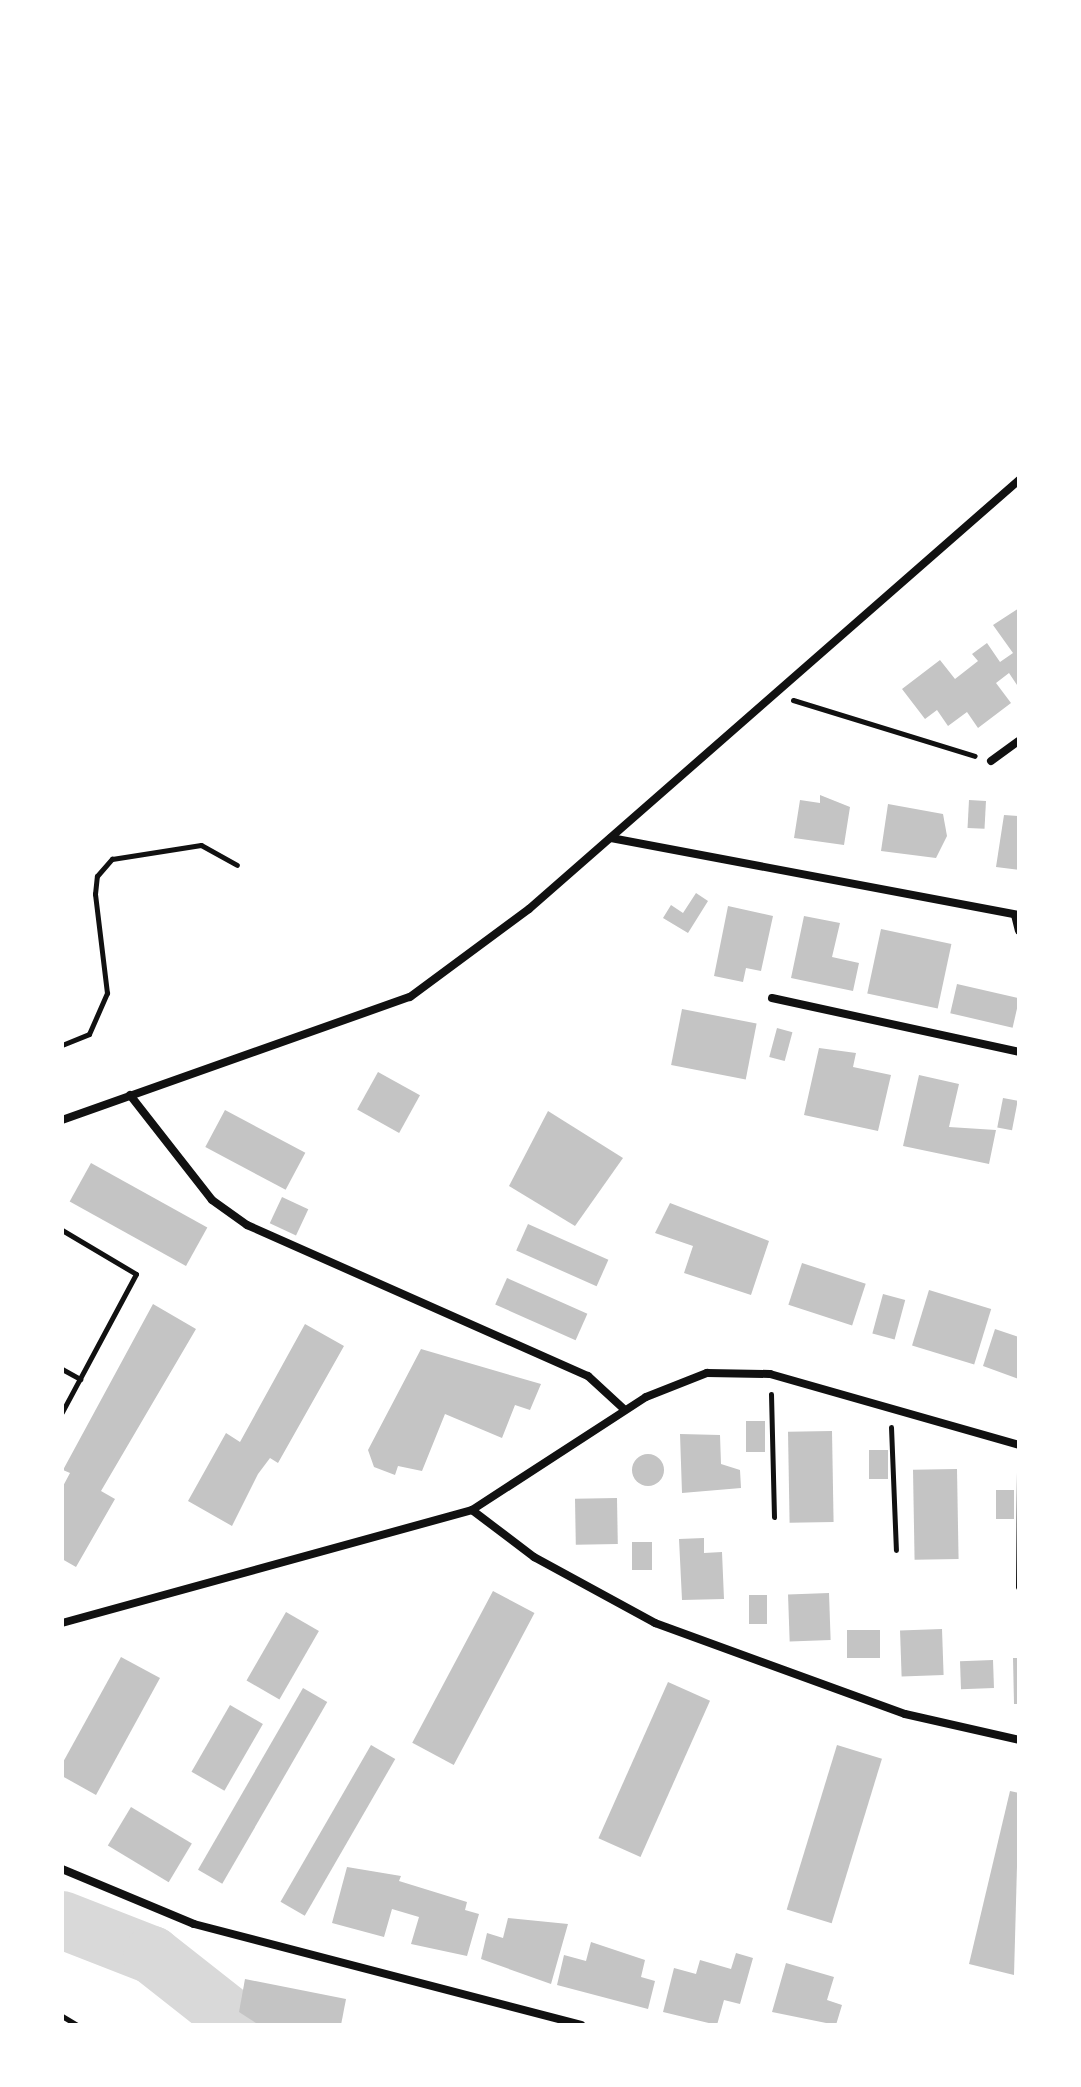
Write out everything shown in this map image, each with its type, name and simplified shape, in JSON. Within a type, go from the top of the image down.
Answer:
[{"type":"street","points":[[62,1120],[410,997],[611,838],[1019,480]]},
{"type":"street","points":[[991,761],[1019,741]]},
{"type":"street","points":[[611,838],[1017,915],[1019,931]]},
{"type":"street","points":[[772,998],[1019,1052]]},
{"type":"street","points":[[130,1095],[212,1200],[247,1225],[588,1376],[625,1410]]},
{"type":"street","points":[[62,1623],[472,1510],[672,1382],[707,1373],[770,1374],[1019,1445]]},
{"type":"street","points":[[472,1510],[534,1557],[655,1623],[905,1714],[1019,1740]]},
{"type":"street","points":[[62,1869],[194,1924],[581,2025]]},
{"type":"path","points":[[778,689],[799,704],[991,761]]},
{"type":"path","points":[[62,1045],[89,1034],[107,993],[95,894],[97,876],[112,859],[201,845],[237,865]]},
{"type":"path","points":[[62,1230],[136,1274],[62,1412]]},
{"type":"path","points":[[62,1369],[80,1379]]},
{"type":"path","points":[[770,1374],[774,1517]]},
{"type":"path","points":[[890,1406],[896,1550]]},
{"type":"path","points":[[1018,1587],[1019,1445]]},
{"type":"path","points":[[62,2016],[77,2025]]},
{"type":"building","points":[[1019,608],[1019,688],[1009,673],[996,683],[1011,703],[978,728],[967,712],[948,726],[937,710],[925,719],[902,689],[940,660],[955,679],[978,661],[972,654],[987,643],[1000,662],[1013,653],[993,625]]},
{"type":"building","points":[[820,795],[850,807],[844,845],[794,838],[800,800],[820,803]]},
{"type":"building","points":[[969,800],[986,801],[985,829],[968,828]]},
{"type":"building","points":[[888,804],[943,814],[947,836],[936,858],[881,851]]},
{"type":"building","points":[[1004,815],[1019,816],[1019,870],[996,867]]},
{"type":"building","points":[[696,893],[708,901],[688,933],[663,918],[671,905],[683,913]]},
{"type":"building","points":[[728,906],[773,916],[761,971],[746,968],[743,982],[714,976]]},
{"type":"building","points":[[804,916],[840,923],[832,957],[859,963],[853,991],[791,978]]},
{"type":"building","points":[[881,929],[951,944],[938,1009],[867,994]]},
{"type":"building","points":[[957,984],[1019,998],[1013,1028],[950,1013]]},
{"type":"building","points":[[682,1009],[757,1024],[746,1079],[671,1065]]},
{"type":"building","points":[[777,1028],[792,1032],[785,1061],[769,1057]]},
{"type":"building","points":[[819,1048],[856,1053],[853,1067],[891,1075],[878,1131],[804,1115]]},
{"type":"building","points":[[378,1072],[420,1095],[399,1133],[357,1110]]},
{"type":"building","points":[[919,1075],[959,1084],[949,1127],[996,1130],[989,1164],[903,1146]]},
{"type":"building","points":[[1003,1098],[1018,1101],[1012,1130],[997,1127]]},
{"type":"building","points":[[225,1110],[305,1153],[286,1190],[205,1147]]},
{"type":"building","points":[[548,1111],[623,1158],[575,1226],[509,1186]]},
{"type":"building","points":[[91,1163],[207,1227],[186,1266],[70,1201]]},
{"type":"building","points":[[282,1197],[308,1209],[296,1236],[270,1223]]},
{"type":"building","points":[[670,1203],[769,1241],[751,1295],[684,1273],[693,1246],[655,1233]]},
{"type":"building","points":[[528,1224],[608,1260],[597,1286],[516,1250]]},
{"type":"building","points":[[802,1263],[866,1284],[852,1326],[788,1305]]},
{"type":"building","points":[[507,1278],[587,1314],[576,1340],[495,1304]]},
{"type":"building","points":[[929,1290],[991,1309],[974,1364],[912,1345]]},
{"type":"building","points":[[883,1294],[905,1300],[895,1340],[872,1334]]},
{"type":"building","points":[[153,1304],[196,1329],[101,1491],[115,1499],[76,1567],[62,1559],[62,1488],[70,1473],[63,1470]]},
{"type":"building","points":[[305,1324],[344,1346],[278,1463],[270,1458],[258,1474],[232,1526],[188,1501],[226,1433],[240,1442]]},
{"type":"building","points":[[995,1329],[1019,1337],[1019,1379],[983,1366]]},
{"type":"building","points":[[421,1349],[541,1384],[530,1410],[515,1405],[502,1438],[445,1414],[422,1471],[398,1466],[395,1475],[374,1467],[368,1450]]},
{"type":"building","points":[[746,1421],[765,1421],[765,1452],[746,1452]]},
{"type":"building","points":[[832,1431],[834,1522],[790,1523],[788,1432]]},
{"type":"building","points":[[680,1434],[720,1435],[721,1464],[740,1470],[741,1488],[682,1493]]},
{"type":"building","points":[[869,1450],[888,1450],[888,1479],[869,1479]]},
{"type":"building","points":[[648,1454],[659,1459],[664,1470],[659,1481],[648,1486],[637,1481],[632,1470],[637,1459]]},
{"type":"building","points":[[957,1469],[959,1559],[915,1560],[913,1470]]},
{"type":"building","points":[[996,1490],[1014,1490],[1014,1519],[996,1519]]},
{"type":"building","points":[[617,1498],[618,1544],[576,1545],[575,1499]]},
{"type":"building","points":[[704,1538],[704,1553],[722,1552],[724,1599],[682,1600],[679,1539]]},
{"type":"building","points":[[632,1542],[652,1542],[652,1570],[632,1570]]},
{"type":"building","points":[[493,1591],[534,1613],[454,1765],[412,1743]]},
{"type":"building","points":[[829,1593],[831,1640],[790,1641],[788,1594]]},
{"type":"building","points":[[749,1595],[767,1595],[767,1624],[749,1624]]},
{"type":"building","points":[[286,1612],[319,1631],[279,1699],[246,1680]]},
{"type":"building","points":[[942,1629],[944,1675],[902,1676],[900,1630]]},
{"type":"building","points":[[847,1630],[880,1630],[880,1658],[847,1658]]},
{"type":"building","points":[[121,1657],[160,1678],[96,1795],[62,1776],[62,1764]]},
{"type":"building","points":[[1013,1658],[1019,1658],[1019,1704],[1014,1704]]},
{"type":"building","points":[[993,1660],[994,1688],[961,1689],[960,1661]]},
{"type":"building","points":[[668,1682],[710,1701],[640,1857],[598,1838]]},
{"type":"building","points":[[303,1688],[327,1702],[222,1884],[198,1870]]},
{"type":"building","points":[[230,1705],[263,1724],[224,1791],[192,1772]]},
{"type":"building","points":[[371,1745],[395,1759],[305,1916],[280,1902]]},
{"type":"building","points":[[837,1745],[882,1759],[832,1923],[787,1909]]},
{"type":"building","points":[[1010,1791],[1019,1793],[1014,1975],[969,1964]]},
{"type":"building","points":[[131,1807],[192,1844],[169,1882],[108,1846]]},
{"type":"building","points":[[347,1867],[401,1876],[399,1881],[467,1902],[465,1910],[479,1914],[467,1956],[411,1944],[419,1917],[392,1909],[384,1937],[332,1923]]},
{"type":"building","points":[[508,1918],[568,1924],[551,1984],[481,1959],[487,1933],[503,1938]]},
{"type":"building","points":[[591,1942],[645,1960],[641,1977],[655,1981],[648,2009],[557,1985],[564,1955],[586,1961]]},
{"type":"building","points":[[736,1953],[753,1958],[740,2004],[724,2000],[717,2025],[663,2012],[674,1968],[696,1974],[700,1960],[731,1969]]},
{"type":"building","points":[[786,1963],[834,1977],[827,2000],[842,2005],[836,2025],[772,2012]]},
{"type":"building","points":[[245,1979],[346,1999],[341,2025],[259,2025],[239,2012]]},
{"type":"waterway","points":[[62,1920],[152,1955],[241,2025]]}]
